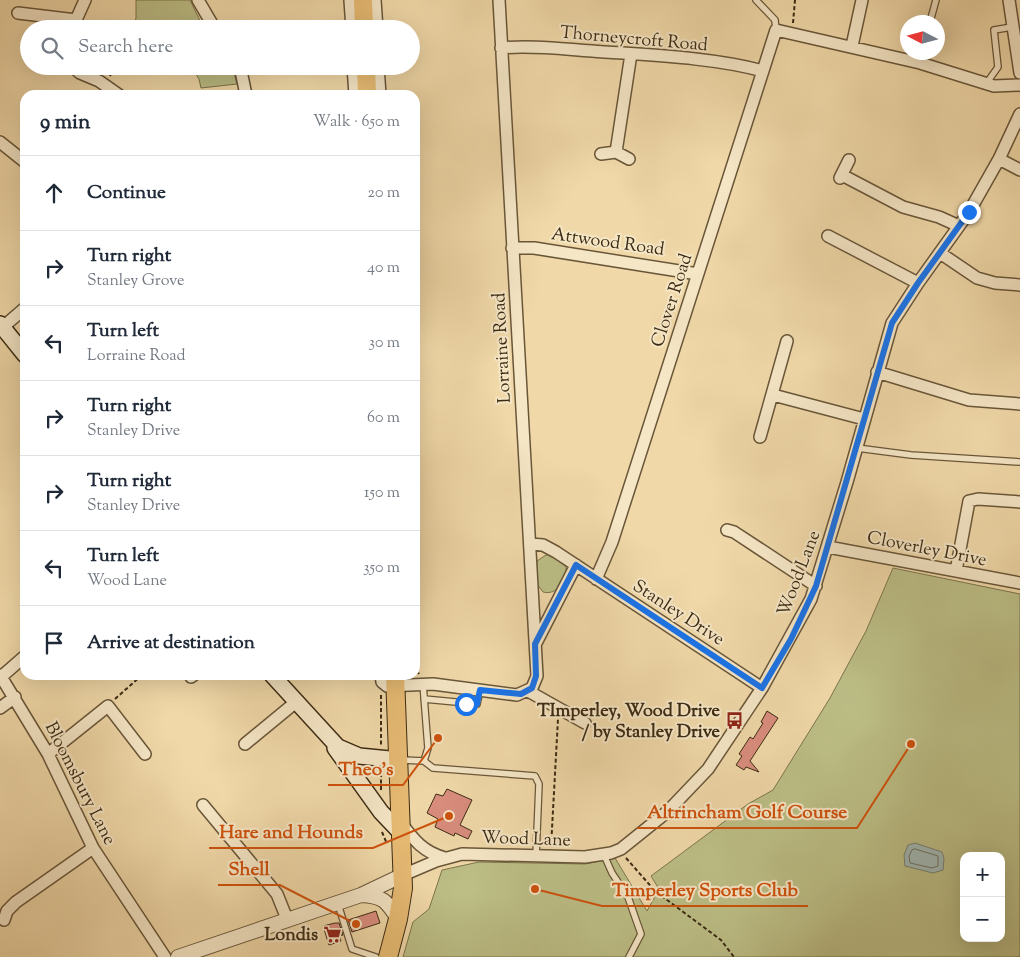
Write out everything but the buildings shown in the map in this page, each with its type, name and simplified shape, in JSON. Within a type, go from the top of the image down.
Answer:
[{"type":"highway","points":[[363,0],[364,20]]},
{"type":"highway","points":[[366,75],[367,90]]},
{"type":"highway","points":[[388,680],[400,760],[402,875],[398,919],[388,957]]},
{"type":"main road","points":[[2,326],[20,349]]},
{"type":"main road","points":[[276,680],[332,742],[385,817],[401,828]]},
{"type":"main road","points":[[332,742],[352,754],[400,760]]},
{"type":"street","points":[[77,20],[85,0]]},
{"type":"street","points":[[198,0],[209,20]]},
{"type":"street","points":[[350,0],[351,20]]},
{"type":"street","points":[[375,0],[376,20]]},
{"type":"street","name":"Lorraine Road","points":[[499,0],[535,644],[536,676],[534,684],[528,691]]},
{"type":"street","points":[[852,46],[862,0]]},
{"type":"street","points":[[1009,0],[1020,73]]},
{"type":"street","points":[[18,13],[54,20]]},
{"type":"street","points":[[776,30],[900,54]]},
{"type":"street","name":"Clover Road","points":[[596,579],[612,542],[776,30]]},
{"type":"street","name":"Thorneycroft Road","points":[[501,48],[525,47],[631,54],[730,64],[762,71]]},
{"type":"street","points":[[616,152],[631,54]]},
{"type":"street","points":[[926,60],[986,84],[1000,87],[1020,85]]},
{"type":"street","points":[[83,75],[99,80],[112,90]]},
{"type":"street","points":[[242,75],[245,90]]},
{"type":"street","points":[[354,75],[355,90]]},
{"type":"street","points":[[379,75],[380,90]]},
{"type":"street","name":"Wood Lane","points":[[402,875],[447,858],[477,854],[536,856],[604,855],[621,849],[667,812],[694,786],[728,741],[762,688],[791,639],[816,586],[892,323],[918,283],[960,226],[999,159],[1020,114]]},
{"type":"street","points":[[0,142],[20,158]]},
{"type":"street","points":[[602,154],[616,152],[629,158]]},
{"type":"street","points":[[999,159],[1020,170]]},
{"type":"street","points":[[849,160],[841,177],[903,207],[939,217],[960,226]]},
{"type":"street","points":[[828,236],[918,283]]},
{"type":"street","name":"Attwood Road","points":[[512,248],[543,249],[683,270],[698,274]]},
{"type":"street","points":[[940,253],[977,278],[995,284],[1020,285]]},
{"type":"street","points":[[2,326],[20,312]]},
{"type":"street","points":[[760,437],[787,342]]},
{"type":"street","points":[[877,372],[969,400],[1020,404]]},
{"type":"street","points":[[773,395],[864,419]]},
{"type":"street","points":[[956,571],[969,501],[978,499],[1020,502]]},
{"type":"street","points":[[727,530],[734,532],[816,586]]},
{"type":"street","name":"Stanley Drive","points":[[530,544],[549,548],[762,688]]},
{"type":"street","name":"Cloverley Drive","points":[[828,547],[1020,584]]},
{"type":"street","points":[[535,644],[576,565]]},
{"type":"street","points":[[1,676],[20,660]]},
{"type":"street","name":"Bloomsbury Lane","points":[[1,676],[48,754],[93,848],[165,957]]},
{"type":"street","points":[[388,680],[517,694],[528,691],[586,723]]},
{"type":"street","points":[[0,708],[15,697]]},
{"type":"street","points":[[245,744],[296,702]]},
{"type":"street","points":[[48,754],[108,706],[146,754]]},
{"type":"street","points":[[204,810],[277,894],[288,919]]},
{"type":"street","name":"Wood Lane","points":[[401,828],[420,847],[432,854],[447,858]]},
{"type":"street","points":[[4,920],[6,911],[16,902],[93,848]]},
{"type":"street","points":[[178,957],[361,894],[402,875]]},
{"type":"street","points":[[361,894],[379,897],[390,906],[398,919]]},
{"type":"lane","points":[[756,0],[775,20],[776,30]]},
{"type":"lane","points":[[932,15],[936,0]]},
{"type":"lane","points":[[986,84],[998,67],[994,30],[1012,27]]},
{"type":"lane","points":[[857,448],[912,456],[1020,462]]},
{"type":"lane","points":[[423,684],[428,748],[424,761]]},
{"type":"lane","points":[[424,699],[477,704],[480,690]]},
{"type":"lane","points":[[400,760],[424,761],[433,768],[535,776],[539,784],[536,856]]},
{"type":"lane","points":[[604,855],[612,874],[628,897],[641,934],[629,957]]},
{"type":"lane","points":[[337,902],[352,949],[376,957]]},
{"type":"path","points":[[792,32],[795,0]]},
{"type":"path","points":[[199,20],[206,15]]},
{"type":"path","points":[[108,706],[137,680]]},
{"type":"path","points":[[381,743],[388,680]]},
{"type":"path","points":[[550,856],[560,708]]},
{"type":"path","points":[[621,849],[629,863],[655,891],[722,940],[734,957]]},
{"type":"green space","points":[[136,0],[190,0],[200,20],[135,20]]},
{"type":"green space","points":[[197,75],[234,75],[237,84],[201,88]]},
{"type":"green space","points":[[546,555],[553,555],[566,567],[563,582],[553,592],[548,593],[543,592],[537,584],[537,561]]},
{"type":"green space","points":[[893,568],[1020,594],[1020,957],[403,957],[413,922],[429,909],[442,870],[479,862],[585,864],[615,858],[647,911],[659,889],[651,876],[748,804],[773,790],[830,698],[866,631]]},
{"type":"water","points":[[915,843],[942,852],[944,858],[943,870],[933,873],[905,866],[904,855],[908,845]]},
{"type":"place","name":"TImperley, Wood Drive / by Stanley Drive","points":[[734,720]]},
{"type":"place","name":"Theo's","points":[[438,738]]},
{"type":"place","name":"Altrincham Golf Course","points":[[911,744]]},
{"type":"place","name":"Hare and Hounds","points":[[449,816]]},
{"type":"place","name":"Timperley Sports Club","points":[[535,889]]},
{"type":"place","name":"Shell","points":[[356,924]]},
{"type":"place","name":"Londis","points":[[332,934]]},
{"type":"route","points":[[466,704],[477,704],[479,702],[480,690],[521,694],[532,688],[537,669],[535,644],[576,565],[762,688],[791,639],[816,586],[892,323],[969,212]]}]
